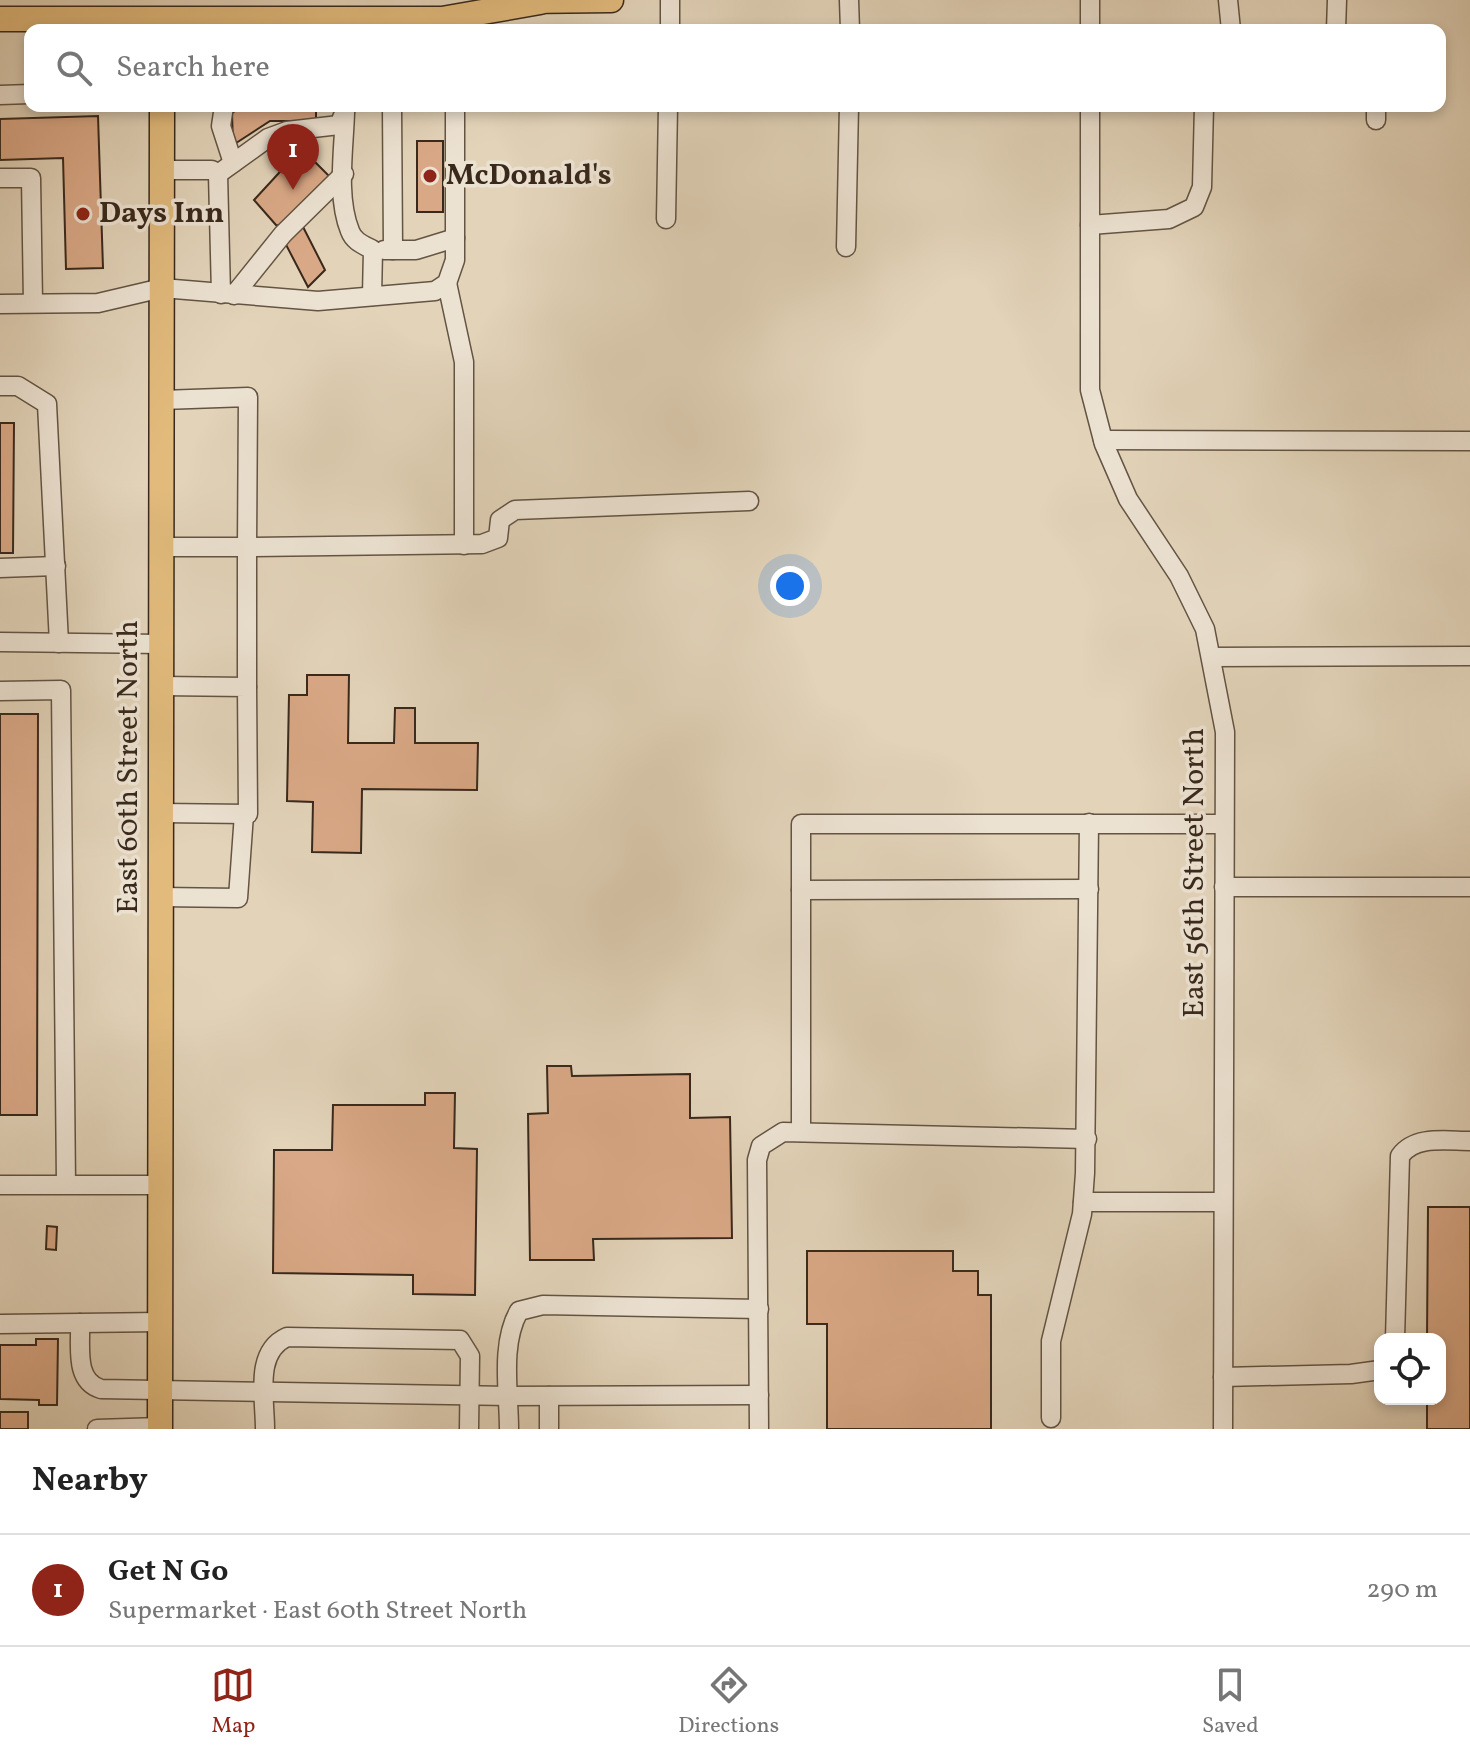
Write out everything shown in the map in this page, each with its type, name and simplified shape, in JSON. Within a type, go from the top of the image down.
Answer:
[{"type":"main road","points":[[0,19],[64,10],[347,24],[442,16],[533,1],[611,0]]},
{"type":"main road","name":"East 60th Street North","points":[[160,1428],[162,112]]},
{"type":"street","points":[[670,0],[670,24]]},
{"type":"street","points":[[849,0],[850,24]]},
{"type":"street","points":[[1090,0],[1090,24]]},
{"type":"street","points":[[1228,0],[1229,24]]},
{"type":"street","points":[[1336,24],[1337,0]]},
{"type":"street","points":[[0,95],[24,94]]},
{"type":"street","points":[[223,112],[227,294]]},
{"type":"street","points":[[162,170],[225,168],[268,138],[287,131],[339,125],[344,112]]},
{"type":"street","points":[[345,112],[344,174],[350,232],[358,242],[373,250],[393,250],[433,247],[455,238]]},
{"type":"street","points":[[392,112],[393,250]]},
{"type":"street","points":[[455,112],[455,260],[447,283],[464,362],[464,545]]},
{"type":"street","points":[[666,219],[668,112]]},
{"type":"street","points":[[846,247],[849,112]]},
{"type":"street","name":"East 56th Street North","points":[[1090,112],[1090,390],[1103,440],[1128,499],[1179,576],[1205,629],[1225,732],[1223,1429]]},
{"type":"street","points":[[1090,225],[1169,219],[1194,207],[1202,187],[1204,112]]},
{"type":"street","points":[[227,294],[344,174]]},
{"type":"street","points":[[0,178],[31,178],[33,303]]},
{"type":"street","points":[[372,296],[373,250]]},
{"type":"street","points":[[0,304],[98,303],[162,288],[318,301],[435,291],[447,283]]},
{"type":"street","points":[[0,386],[18,386],[47,404],[59,643]]},
{"type":"street","points":[[161,813],[248,814],[248,397],[162,400]]},
{"type":"street","points":[[1103,440],[1470,441]]},
{"type":"street","points":[[161,547],[491,543],[498,538],[504,514],[515,510],[749,501]]},
{"type":"street","points":[[0,568],[56,566]]},
{"type":"street","points":[[0,642],[161,644]]},
{"type":"street","points":[[1212,657],[1470,656]]},
{"type":"street","points":[[161,686],[247,687]]},
{"type":"street","points":[[0,691],[61,690],[66,1184]]},
{"type":"street","points":[[161,897],[238,898],[244,814]]},
{"type":"street","points":[[1051,1418],[1051,1341],[1083,1202],[1087,1139],[1089,823]]},
{"type":"street","points":[[801,1132],[801,824],[1224,824]]},
{"type":"street","points":[[1224,887],[1470,887]]},
{"type":"street","points":[[801,890],[1089,889]]},
{"type":"street","points":[[759,1429],[757,1160],[761,1146],[783,1132],[1087,1139]]},
{"type":"street","points":[[1395,1333],[1400,1156],[1415,1143],[1470,1141]]},
{"type":"street","points":[[0,1185],[160,1185]]},
{"type":"street","points":[[1083,1202],[1223,1202]]},
{"type":"street","points":[[509,1429],[510,1326],[519,1311],[543,1305],[759,1309]]},
{"type":"street","points":[[0,1324],[160,1322]]},
{"type":"street","points":[[80,1323],[81,1363],[89,1384],[101,1389],[265,1389],[509,1396],[759,1395]]},
{"type":"street","points":[[265,1429],[265,1355],[272,1344],[287,1337],[460,1340],[470,1356],[469,1429]]},
{"type":"street","points":[[1223,1377],[1374,1372]]},
{"type":"street","points":[[549,1396],[549,1429]]},
{"type":"street","points":[[97,1429],[160,1428]]},
{"type":"building","points":[[316,112],[316,121],[270,121],[233,145],[232,113]]},
{"type":"building","name":"Days Inn","points":[[98,116],[103,268],[66,269],[63,158],[0,160],[0,119]]},
{"type":"building","name":"McDonald's","points":[[417,141],[443,141],[443,212],[417,212]]},
{"type":"building","points":[[312,159],[332,179],[282,226],[276,225],[254,200],[289,162]]},
{"type":"building","points":[[299,219],[325,270],[308,287],[282,237]]},
{"type":"building","points":[[0,423],[14,423],[13,553],[0,553]]},
{"type":"building","points":[[307,675],[349,675],[348,743],[394,743],[395,708],[415,708],[415,743],[478,743],[477,790],[362,789],[361,853],[312,852],[313,802],[287,801],[289,695],[307,695]]},
{"type":"building","points":[[0,714],[38,714],[37,1115],[0,1115]]},
{"type":"building","points":[[547,1066],[571,1066],[572,1076],[690,1074],[690,1118],[730,1117],[732,1238],[593,1239],[594,1260],[530,1260],[528,1114],[548,1113]]},
{"type":"building","points":[[425,1093],[455,1093],[454,1148],[477,1149],[475,1295],[413,1294],[413,1275],[273,1273],[274,1150],[332,1150],[333,1105],[425,1105]]},
{"type":"building","points":[[1428,1207],[1470,1207],[1470,1429],[1427,1429],[1427,1405],[1446,1405],[1446,1333],[1427,1333]]},
{"type":"building","points":[[47,1226],[57,1227],[56,1250],[46,1249]]},
{"type":"building","points":[[807,1251],[953,1251],[953,1271],[978,1271],[978,1295],[991,1295],[991,1429],[827,1429],[827,1324],[807,1324]]},
{"type":"building","points":[[36,1339],[58,1339],[57,1405],[39,1405],[39,1400],[0,1399],[0,1345],[36,1345]]},
{"type":"building","points":[[0,1412],[28,1412],[28,1429],[0,1429]]},
{"type":"place","name":"McDonald's","points":[[430,176]]},
{"type":"place","name":"Get N Go","points":[[293,190]]},
{"type":"place","name":"Days Inn","points":[[83,214]]}]
